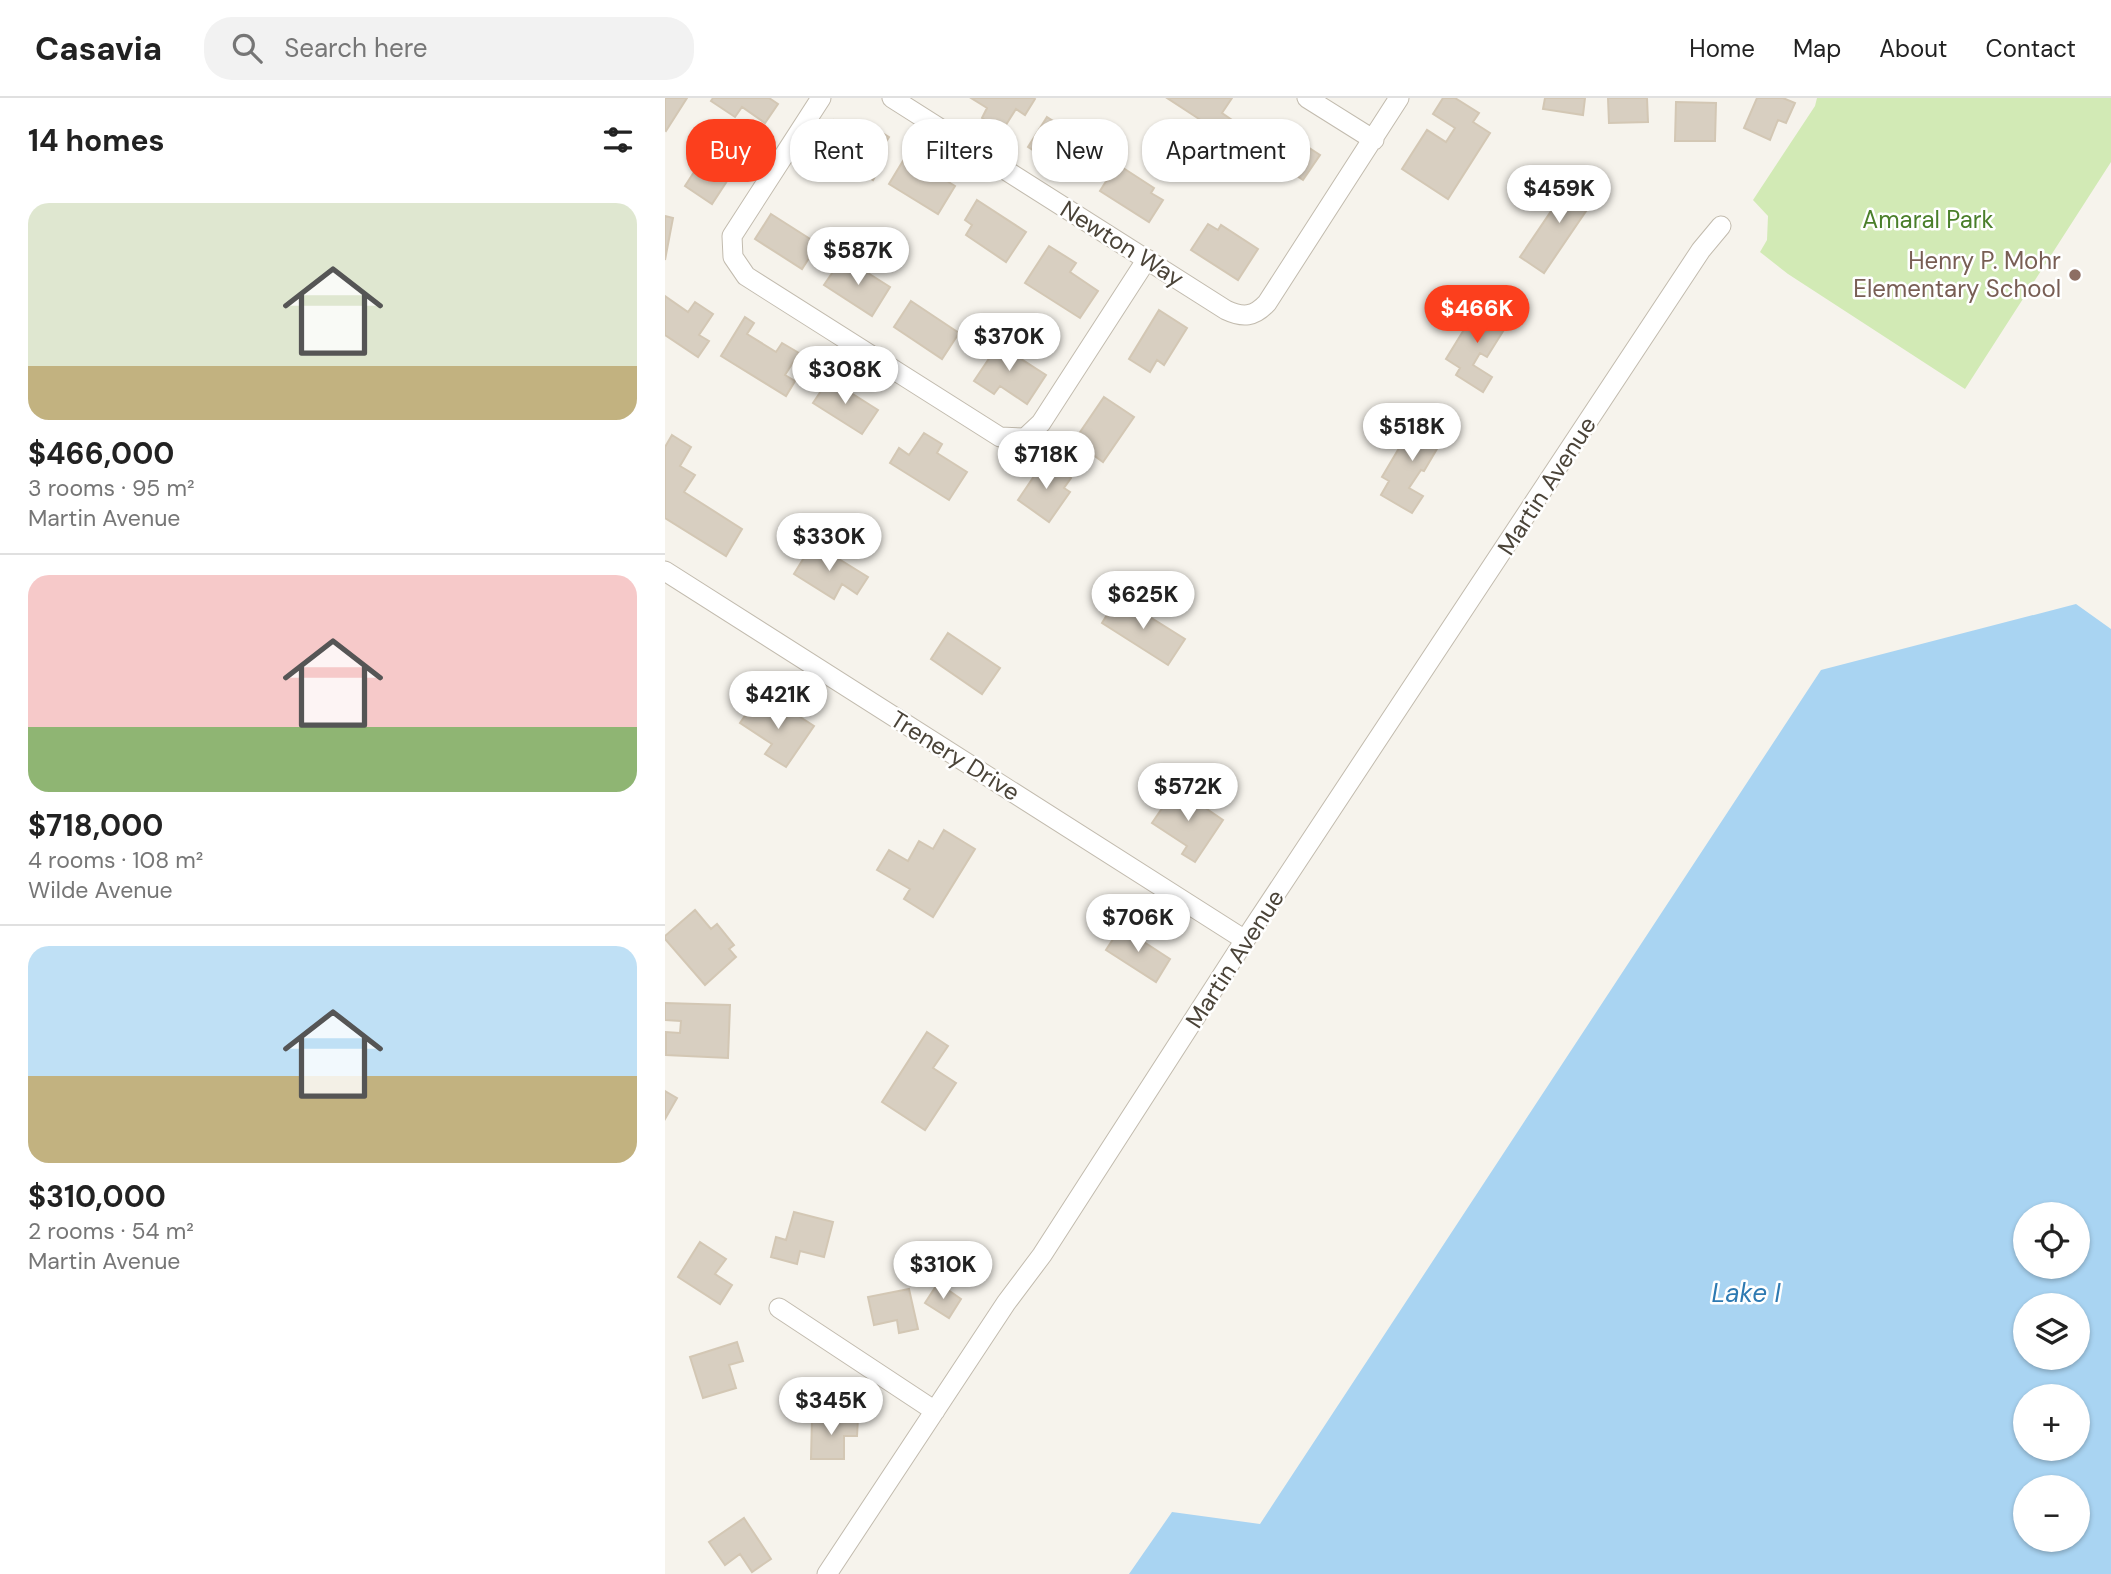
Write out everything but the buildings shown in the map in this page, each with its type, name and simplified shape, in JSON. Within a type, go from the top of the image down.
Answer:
[{"type":"street","points":[[821,98],[732,236],[733,257],[745,276],[1000,438],[1025,438],[1041,423],[1147,260]]},
{"type":"street","name":"Newton Way","points":[[892,98],[1237,315],[1249,316],[1268,303],[1374,140]]},
{"type":"street","points":[[1307,98],[1374,140],[1399,98]]},
{"type":"street","name":"Martin Avenue","points":[[827,1574],[1006,1303],[1042,1255],[1245,940],[1701,250],[1721,226]]},
{"type":"street","name":"Trenery Drive","points":[[665,571],[1245,940]]},
{"type":"street","points":[[779,1308],[935,1411]]},
{"type":"green space","name":"Amaral Park","points":[[1817,98],[2111,98],[2111,162],[1965,389],[1788,274],[1760,252],[1767,240],[1768,216],[1753,200],[1815,106]]},
{"type":"water","name":"Lake I","points":[[2076,604],[2111,629],[2111,1574],[1129,1574],[1172,1512],[1260,1524],[1821,670]]},
{"type":"place","name":"Henry P. Mohr Elementary School","points":[[2075,275]]}]
